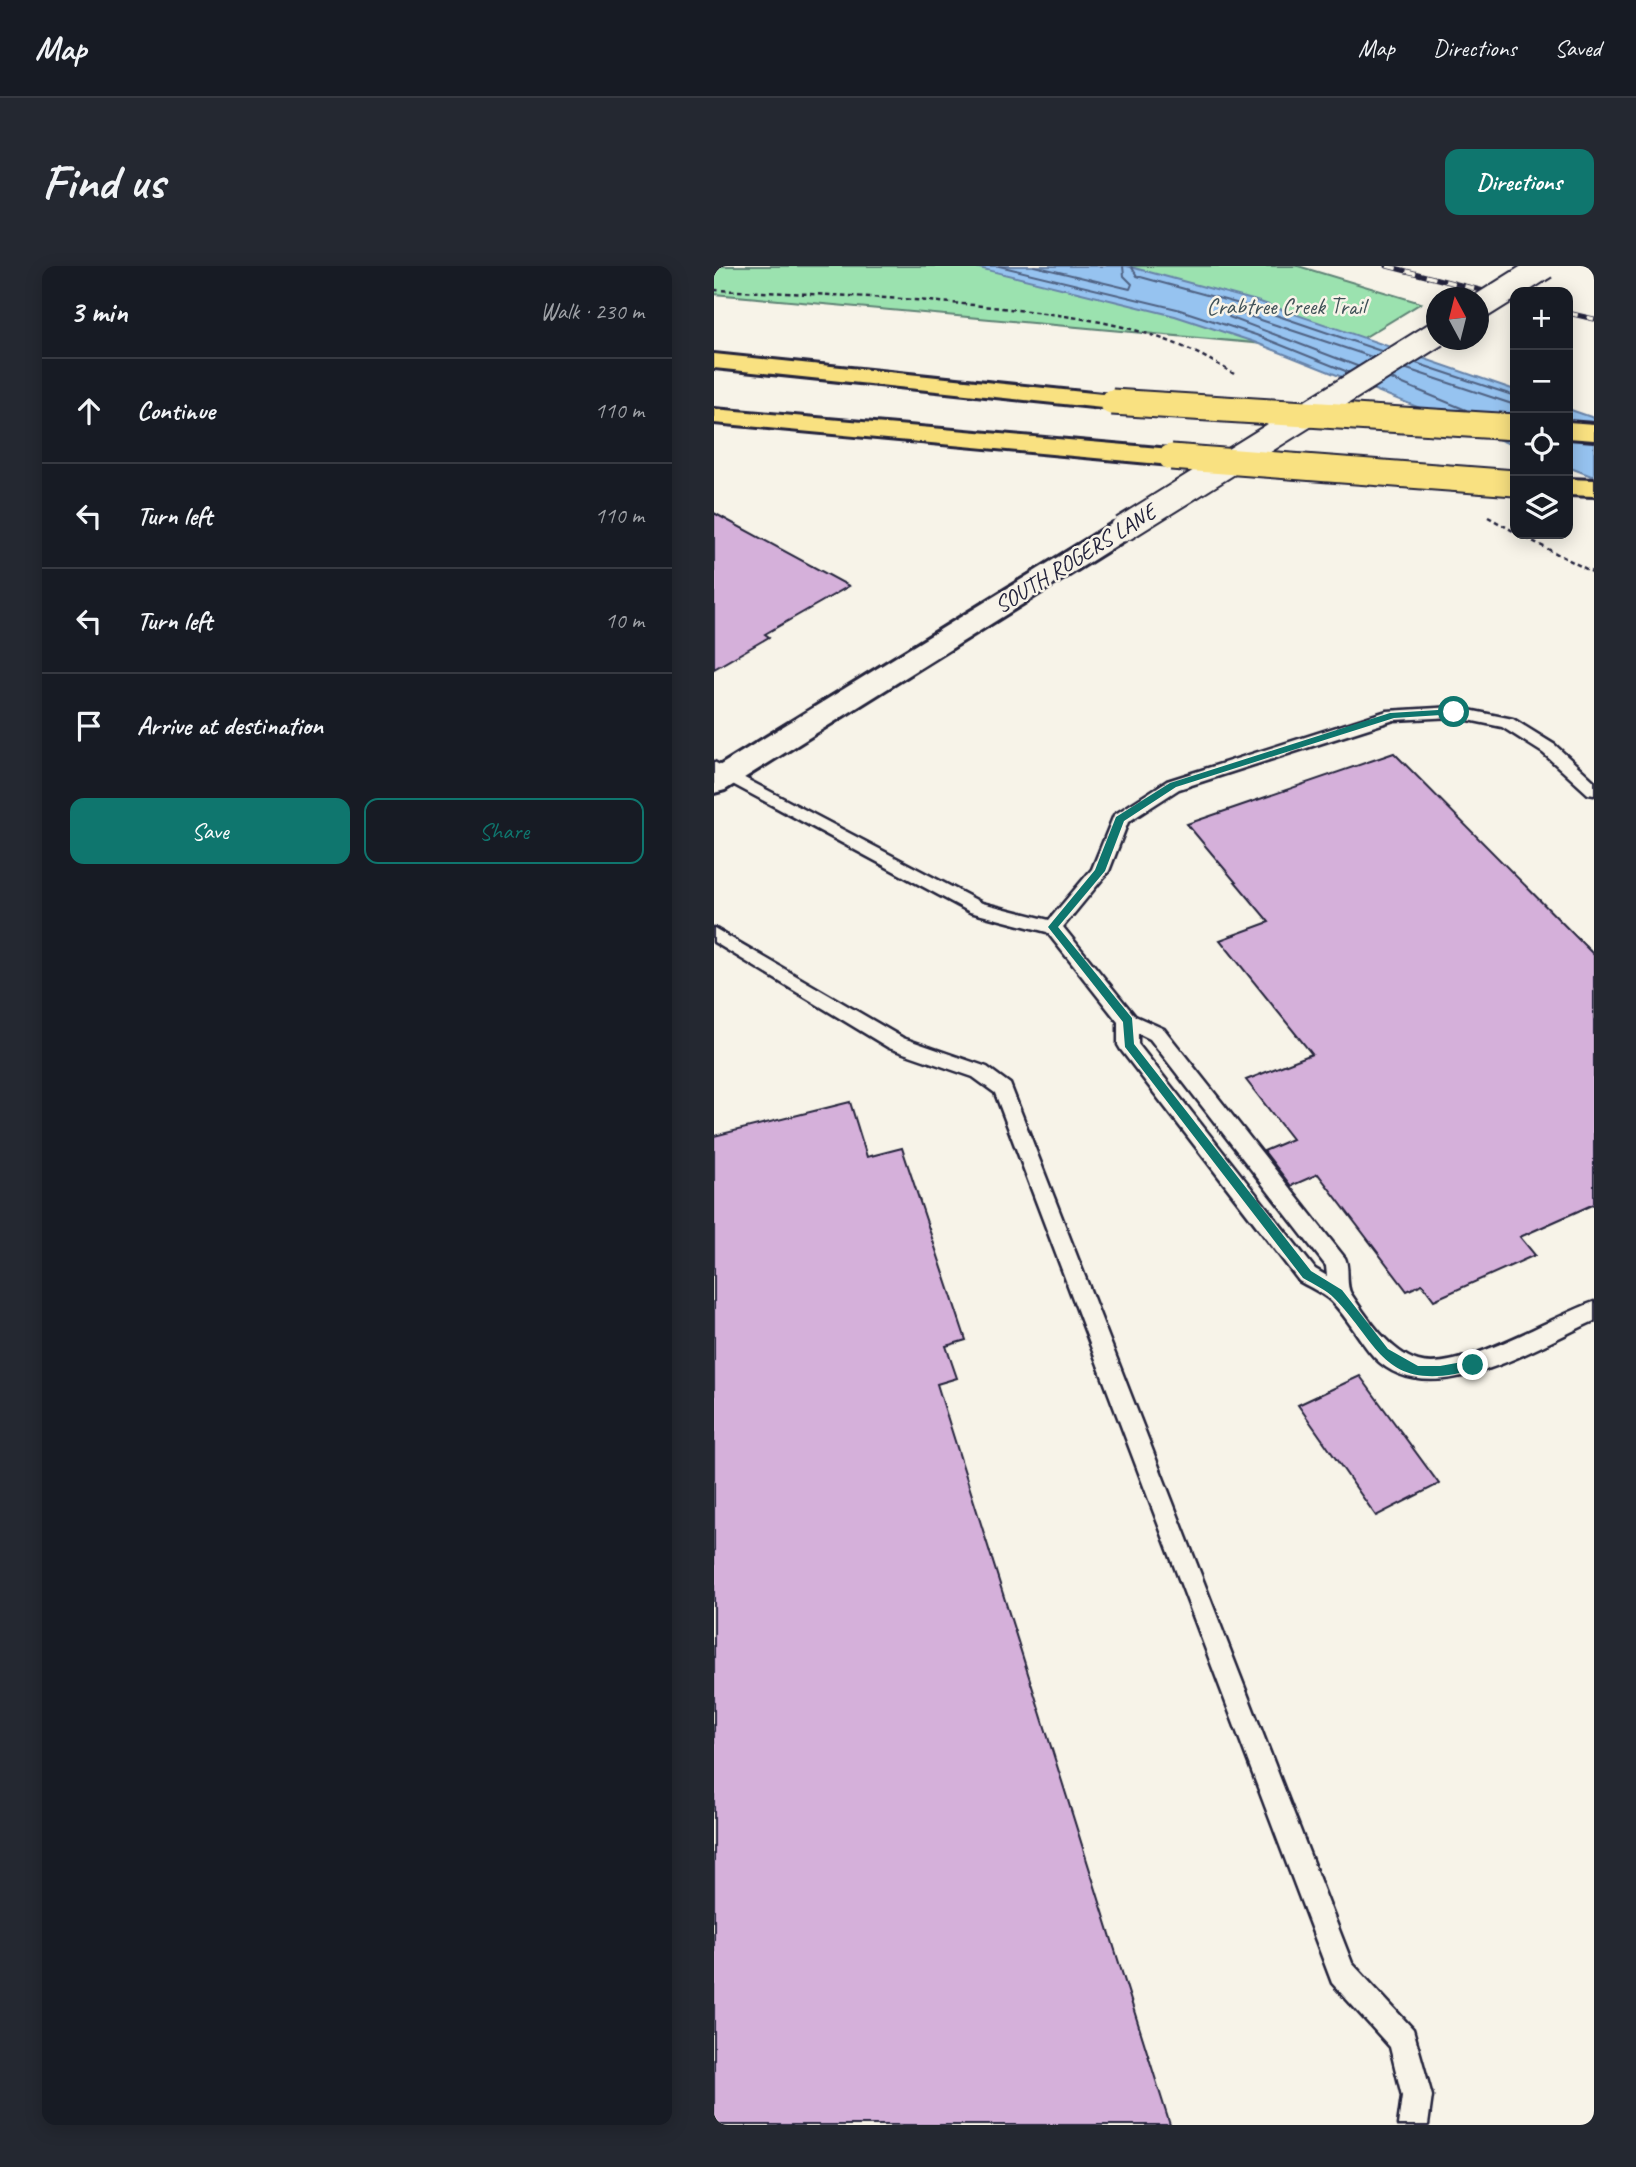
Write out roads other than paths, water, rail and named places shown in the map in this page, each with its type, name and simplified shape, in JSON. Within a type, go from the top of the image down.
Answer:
[{"type":"highway","points":[[714,361],[1111,402],[1510,427]]},
{"type":"highway","points":[[714,416],[1171,457],[1510,483]]},
{"type":"highway","points":[[1573,430],[1594,432]]},
{"type":"highway","points":[[1573,486],[1594,488]]},
{"type":"street","points":[[1489,302],[1545,266]]},
{"type":"street","name":"SOUTH ROGERS LANE","points":[[718,775],[1124,529],[1426,341]]},
{"type":"lane","points":[[1053,927],[1100,871],[1120,819],[1173,785],[1393,715],[1454,712],[1507,723],[1549,749],[1594,790]]},
{"type":"lane","points":[[718,775],[976,908],[1053,927],[1128,1021],[1157,1034],[1282,1193],[1337,1264],[1338,1293]]},
{"type":"lane","points":[[718,941],[896,1043],[980,1072],[1003,1089],[1342,1973],[1403,2039],[1417,2096],[1413,2125]]},
{"type":"lane","points":[[1128,1021],[1128,1045],[1307,1275],[1338,1293],[1384,1352],[1416,1371],[1440,1371],[1473,1365],[1594,1311]]},
{"type":"water","points":[[971,266],[1127,266],[1260,302],[1510,388],[1510,444],[1254,342],[1175,316]]},
{"type":"water","points":[[1573,411],[1594,418],[1594,477],[1573,469]]},
{"type":"railway","points":[[1387,266],[1510,298]]},
{"type":"railway","points":[[1573,314],[1594,319]]},
{"type":"park label","name":"Crabtree Creek Trail","points":[[1286,306]]}]
